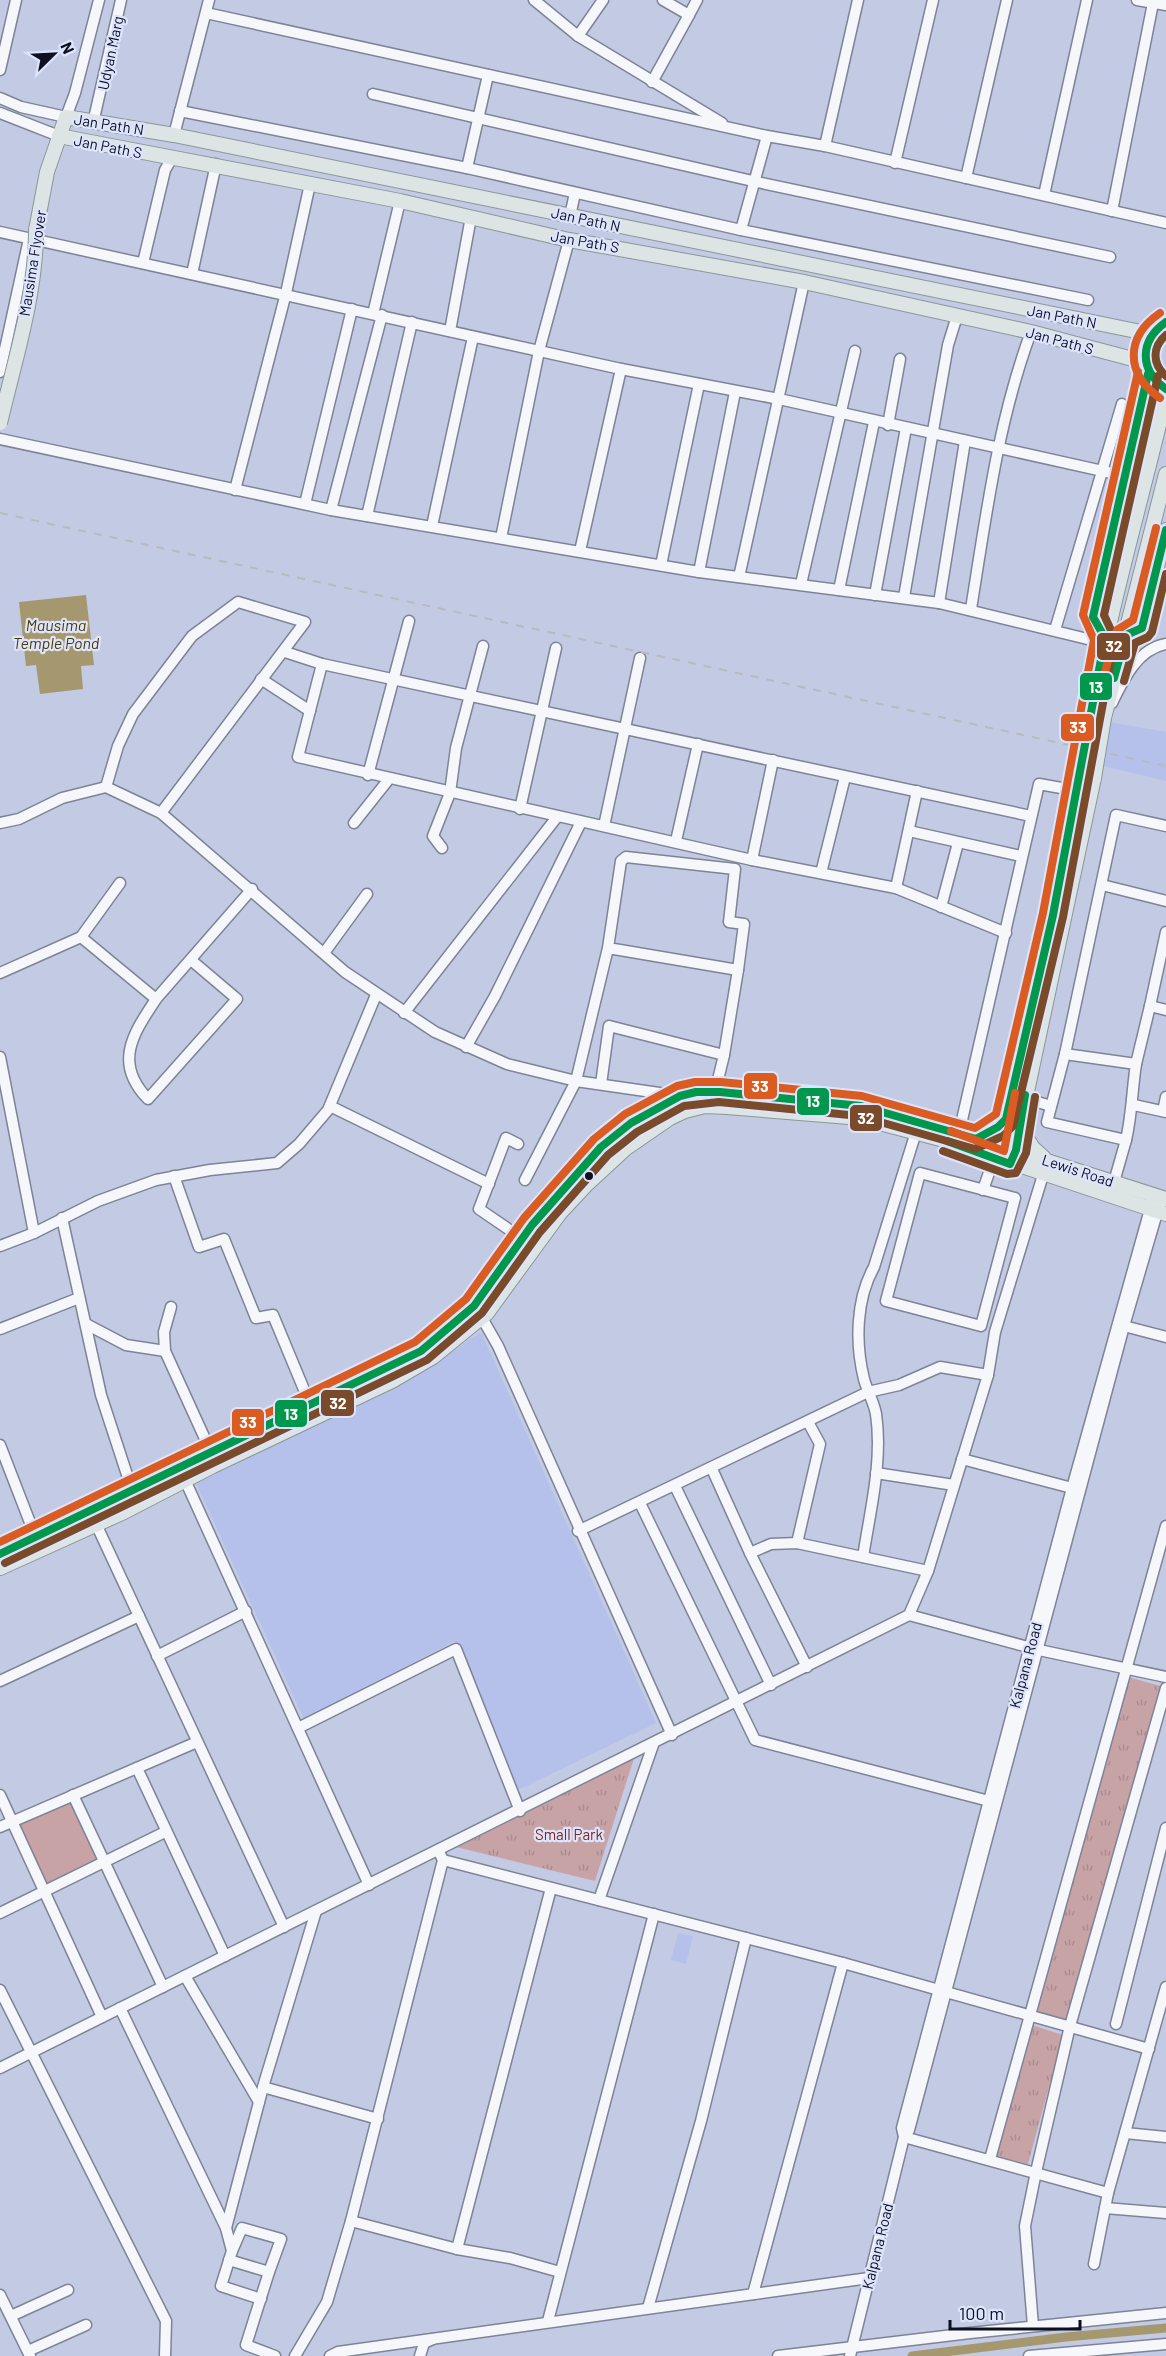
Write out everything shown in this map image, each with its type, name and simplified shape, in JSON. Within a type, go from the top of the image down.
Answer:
[{"type":"main road","name":"Jan Path N","points":[[66,117],[174,135],[1151,334]]},
{"type":"main road","name":"Udyan Marg","points":[[59,136],[66,117]]},
{"type":"main road","name":"Udyan Marg","points":[[88,141],[93,123]]},
{"type":"main road","name":"Jan Path S","points":[[59,136],[171,158],[216,164],[400,201],[569,240],[804,282],[1031,332],[1146,368]]},
{"type":"main road","name":"Mausima Flyover","points":[[0,423],[30,296],[36,258],[33,234],[47,172],[59,136]]},
{"type":"main road","points":[[1104,640],[1093,617],[1125,476],[1146,368],[1144,352],[1151,334],[1165,320]]},
{"type":"main road","points":[[1146,368],[1166,389]]},
{"type":"main road","points":[[1098,716],[1104,640],[1127,558],[1166,397]]},
{"type":"main road","points":[[1010,1164],[1016,1150],[1012,1121],[1098,716],[1126,635],[1166,474]]},
{"type":"main road","points":[[1126,635],[1142,628],[1166,530]]},
{"type":"main road","points":[[996,1152],[1024,1098],[1084,782]]},
{"type":"main road","name":"Lewis Road","points":[[0,1554],[310,1404],[384,1371],[421,1351],[474,1306],[566,1184],[601,1147],[631,1123],[680,1096],[696,1092],[715,1092],[861,1106],[976,1139],[1010,1164],[1043,1175],[1159,1204]]},
{"type":"main road","name":"Lewis Road","points":[[0,1568],[392,1382],[433,1357],[482,1318],[560,1213],[587,1184],[624,1149],[670,1118],[685,1111],[705,1106],[849,1117],[996,1152],[1016,1150],[1114,1182],[1159,1204]]},
{"type":"main road","points":[[976,1139],[1012,1121]]},
{"type":"main road","points":[[1012,1121],[1033,1148],[1048,1161]]},
{"type":"street","points":[[0,69],[16,0]]},
{"type":"street","name":"Udyan Marg","points":[[66,117],[75,93],[99,0]]},
{"type":"street","name":"Udyan Marg","points":[[93,123],[121,0]]},
{"type":"street","points":[[174,135],[209,0]]},
{"type":"street","points":[[534,0],[578,36],[731,128]]},
{"type":"street","points":[[578,36],[603,0]]},
{"type":"street","points":[[663,0],[689,15]]},
{"type":"street","points":[[652,82],[697,0]]},
{"type":"street","points":[[825,146],[858,0]]},
{"type":"street","points":[[895,163],[933,0]]},
{"type":"street","points":[[966,178],[1007,0]]},
{"type":"street","points":[[1044,195],[1087,0]]},
{"type":"street","points":[[1137,0],[1166,6]]},
{"type":"street","points":[[1112,211],[1153,3]]},
{"type":"street","points":[[206,13],[768,136],[825,146],[1166,223]]},
{"type":"street","points":[[467,168],[488,75]]},
{"type":"street","points":[[373,94],[757,182],[1110,257]]},
{"type":"street","name":"Jan Path N","points":[[0,98],[21,107],[66,117]]},
{"type":"street","points":[[180,111],[467,168],[741,230],[1088,300]]},
{"type":"street","name":"Jan Path S","points":[[0,113],[59,136]]},
{"type":"street","points":[[741,230],[757,182],[768,136]]},
{"type":"street","points":[[143,263],[165,170],[171,158]]},
{"type":"street","points":[[192,274],[216,164]]},
{"type":"street","points":[[235,490],[286,293],[310,184]]},
{"type":"street","points":[[570,216],[575,193]]},
{"type":"street","points":[[332,510],[377,315],[400,201]]},
{"type":"street","points":[[450,331],[471,217]]},
{"type":"street","points":[[0,232],[33,234],[143,263],[286,293],[473,337],[621,369],[779,399],[874,422],[1102,469],[1125,476]]},
{"type":"street","points":[[0,372],[33,234]]},
{"type":"street","points":[[501,538],[539,351],[569,240]]},
{"type":"street","points":[[739,577],[804,282]]},
{"type":"street","points":[[1060,316],[1064,295]]},
{"type":"street","points":[[305,504],[352,309]]},
{"type":"street","points":[[904,597],[948,345],[957,316]]},
{"type":"street","points":[[367,516],[412,322]]},
{"type":"street","points":[[971,609],[998,447],[1021,360],[1031,332]]},
{"type":"street","points":[[432,526],[473,337]]},
{"type":"street","points":[[801,584],[843,414],[855,351]]},
{"type":"street","points":[[888,425],[900,359]]},
{"type":"street","points":[[580,551],[621,369]]},
{"type":"street","points":[[661,565],[699,384]]},
{"type":"street","points":[[699,572],[735,392]]},
{"type":"street","points":[[1055,630],[1122,404]]},
{"type":"street","points":[[839,590],[874,422]]},
{"type":"street","points":[[875,595],[906,428]]},
{"type":"street","points":[[0,439],[332,510],[699,572],[904,597],[971,609],[1104,640]]},
{"type":"street","points":[[939,603],[965,441]]},
{"type":"street","points":[[106,787],[118,746],[133,714],[192,636],[238,602],[305,622],[285,652],[261,679],[161,813]]},
{"type":"street","points":[[368,775],[409,621]]},
{"type":"street","points":[[1098,716],[1147,650],[1166,644]]},
{"type":"street","points":[[442,848],[433,836],[450,794],[456,748],[483,646]]},
{"type":"street","points":[[520,809],[540,710],[556,648]]},
{"type":"street","points":[[285,652],[322,663],[1031,816]]},
{"type":"street","points":[[604,826],[640,658]]},
{"type":"street","points":[[322,663],[298,757],[450,794],[676,841],[752,860],[896,888],[1006,933]]},
{"type":"street","points":[[261,679],[310,711]]},
{"type":"street","points":[[676,841],[698,744]]},
{"type":"street","points":[[752,860],[773,760]]},
{"type":"street","points":[[821,873],[845,777]]},
{"type":"street","points":[[354,823],[389,779]]},
{"type":"street","points":[[959,1133],[1039,784],[1084,782]]},
{"type":"street","points":[[0,823],[19,819],[62,798],[106,787],[161,813],[324,953],[376,995],[404,1013],[466,1047],[507,1064],[576,1081],[680,1096],[685,1111]]},
{"type":"street","points":[[896,888],[917,791]]},
{"type":"street","points":[[1126,1140],[1047,1122],[1065,1054],[1116,815],[1166,826]]},
{"type":"street","points":[[404,1013],[557,817]]},
{"type":"street","points":[[466,1047],[495,996],[580,822]]},
{"type":"street","points":[[909,831],[1021,856]]},
{"type":"street","points":[[941,907],[958,843]]},
{"type":"street","points":[[525,1180],[576,1081],[608,948],[621,861],[626,857],[735,869],[729,922],[744,924],[724,1055],[715,1092]]},
{"type":"street","points":[[0,973],[81,937],[120,883]]},
{"type":"street","points":[[1101,885],[1166,901]]},
{"type":"street","points":[[191,960],[237,999],[148,1099],[134,1085],[129,1062],[137,1028],[156,999],[252,889]]},
{"type":"street","points":[[324,953],[367,894]]},
{"type":"street","points":[[1114,1182],[1134,1105],[1131,1093],[1136,1064],[1166,932]]},
{"type":"street","points":[[81,937],[156,999]]},
{"type":"street","points":[[608,948],[738,970]]},
{"type":"street","points":[[0,1246],[34,1233],[98,1200],[174,1176],[277,1163],[298,1144],[330,1106],[376,995]]},
{"type":"street","points":[[1150,1006],[1166,1010]]},
{"type":"street","points":[[602,1084],[609,1026],[724,1055]]},
{"type":"street","points":[[1065,1054],[1136,1064]]},
{"type":"street","points":[[0,1057],[34,1233]]},
{"type":"street","points":[[1134,1105],[1164,1112],[1166,1097]]},
{"type":"street","points":[[1024,1098],[1051,1106]]},
{"type":"street","points":[[330,1106],[489,1184]]},
{"type":"street","points":[[863,1557],[876,1473],[876,1414],[868,1392],[860,1348],[859,1318],[864,1285],[874,1267],[916,1132]]},
{"type":"street","points":[[518,1144],[506,1138],[479,1209],[523,1239]]},
{"type":"street","points":[[983,1190],[996,1152]]},
{"type":"street","points":[[921,1173],[983,1190],[1015,1198],[981,1326],[886,1301],[921,1173]]},
{"type":"street","points":[[0,2068],[369,1885],[440,1855],[520,1811],[909,1615],[928,1571],[988,1375],[995,1332],[1043,1175]]},
{"type":"street","points":[[174,1176],[199,1247],[224,1239],[256,1318],[273,1315],[310,1404]]},
{"type":"street","name":"Kalpana Road","points":[[851,2353],[904,2137],[902,2128],[943,1991],[1159,1204]]},
{"type":"street","name":"Kalpana Road","points":[[943,1991],[989,1801],[1035,1649],[1072,1488],[1159,1204]]},
{"type":"street","points":[[62,1218],[101,1395],[132,1490]]},
{"type":"street","points":[[0,1329],[79,1299]]},
{"type":"street","points":[[171,1306],[164,1332],[165,1351],[211,1452]]},
{"type":"street","points":[[474,1306],[498,1346],[578,1531],[672,1736]]},
{"type":"street","points":[[86,1324],[126,1344],[165,1351]]},
{"type":"street","points":[[1124,1326],[1166,1337]]},
{"type":"street","points":[[578,1531],[868,1392],[899,1385],[940,1367],[988,1375]]},
{"type":"street","points":[[797,1543],[820,1444],[808,1422]]},
{"type":"street","points":[[0,1445],[36,1538]]},
{"type":"street","points":[[962,1459],[1072,1488]]},
{"type":"street","points":[[712,1468],[750,1553],[807,1667]]},
{"type":"street","points":[[876,1473],[954,1485]]},
{"type":"street","points":[[185,1480],[369,1885]]},
{"type":"street","points":[[675,1486],[771,1685]]},
{"type":"street","points":[[640,1503],[734,1702],[755,1740],[989,1801]]},
{"type":"street","points":[[96,1524],[284,1927]]},
{"type":"street","points":[[990,2159],[1166,1526]]},
{"type":"street","points":[[750,1553],[771,1544],[797,1543],[928,1571]]},
{"type":"street","points":[[157,1656],[246,1611]]},
{"type":"street","points":[[909,1615],[1035,1649],[1166,1677]]},
{"type":"street","points":[[0,1681],[139,1616]]},
{"type":"street","points":[[298,1728],[456,1649],[520,1811]]},
{"type":"street","points":[[1033,2326],[1025,2226],[1036,2172],[1070,2026],[1166,1688]]},
{"type":"street","points":[[0,1827],[197,1742]]},
{"type":"street","points":[[599,1900],[653,1745]]},
{"type":"street","points":[[137,1768],[225,1956]]},
{"type":"street","points":[[0,1795],[102,2017]]},
{"type":"street","points":[[73,1795],[103,1864],[163,1987]]},
{"type":"street","points":[[1116,2024],[1166,1828]]},
{"type":"street","points":[[0,1913],[165,1832]]},
{"type":"street","points":[[440,1855],[551,1888],[843,1962],[1149,2049]]},
{"type":"street","points":[[294,2356],[327,2302],[351,2221],[378,2119],[440,1855]]},
{"type":"street","points":[[457,2249],[551,1888]]},
{"type":"street","points":[[226,2228],[263,2087],[316,1911]]},
{"type":"street","points":[[548,2321],[654,1914]]},
{"type":"street","points":[[648,2308],[700,2121],[746,1938]]},
{"type":"street","points":[[753,2294],[843,1962]]},
{"type":"street","points":[[185,1976],[259,2102]]},
{"type":"street","points":[[0,1990],[166,2321],[165,2356]]},
{"type":"street","points":[[1094,2264],[1108,2193],[1165,1992]]},
{"type":"street","points":[[120,2008],[226,2228],[230,2255]]},
{"type":"street","points":[[263,2087],[378,2119]]},
{"type":"street","points":[[1125,2133],[1166,2137]]},
{"type":"street","points":[[904,2137],[1108,2193]]},
{"type":"street","points":[[1105,2208],[1166,2212]]},
{"type":"street","points":[[351,2221],[457,2249],[510,2258],[560,2272]]},
{"type":"street","points":[[261,2299],[221,2286],[230,2255],[242,2228],[281,2239],[246,2345],[275,2356]]},
{"type":"street","points":[[230,2255],[269,2272]]},
{"type":"street","points":[[330,2356],[338,2352],[436,2337],[869,2278]]},
{"type":"street","points":[[11,2316],[68,2290]]},
{"type":"street","points":[[0,2295],[29,2354],[86,2325]]},
{"type":"street","points":[[778,2356],[851,2353],[1033,2326],[1166,2313]]},
{"type":"street","points":[[420,2356],[424,2343],[436,2337]]},
{"type":"street","points":[[1029,2356],[1166,2344]]},
{"type":"shaded area","points":[[1109,722],[1166,732],[1166,781],[1099,765]]},
{"type":"shaded area","points":[[481,1332],[656,1723],[516,1791],[455,1641],[304,1719],[195,1481],[427,1369]]},
{"type":"shaded area","points":[[678,1933],[693,1936],[686,1964],[671,1960]]},
{"type":"green space","points":[[1128,1677],[1160,1686],[1067,2021],[1035,2013]]},
{"type":"green space","name":"Small Park","points":[[634,1758],[595,1881],[452,1846]]},
{"type":"green space","points":[[73,1795],[103,1864],[45,1892],[12,1822]]},
{"type":"green space","points":[[1032,2025],[1063,2035],[1028,2164],[997,2156]]},
{"type":"water","name":"Mausima Temple Pond","points":[[86,595],[94,665],[81,666],[83,689],[40,694],[36,665],[26,666],[19,602]]},
{"type":"waterway","points":[[912,2356],[1066,2337],[1166,2328]]},
{"type":"railway","points":[[0,513],[1166,766]]},
{"type":"transit line","name":"33","points":[[1160,313],[1140,333],[1135,344],[1134,355],[1135,367],[1140,378],[1160,398]]},
{"type":"transit line","name":"13","points":[[1166,322],[1151,338],[1146,355],[1151,373],[1166,389]]},
{"type":"transit line","name":"32","points":[[1166,335],[1156,350],[1156,361],[1166,376]]},
{"type":"transit line","name":"33","points":[[0,1542],[415,1342],[466,1299],[524,1218],[594,1139],[625,1114],[677,1086],[695,1082],[721,1082],[862,1096],[975,1128],[996,1114],[1043,913],[1094,640],[1083,615],[1138,372]]},
{"type":"transit line","name":"13","points":[[0,1554],[421,1351],[474,1306],[532,1225],[601,1147],[631,1123],[680,1096],[696,1092],[720,1092],[861,1106],[976,1139],[998,1127],[1006,1119],[1053,915],[1105,638],[1093,617],[1148,374]]},
{"type":"transit line","name":"32","points":[[5,1563],[427,1360],[482,1313],[540,1232],[608,1155],[637,1132],[684,1106],[719,1102],[859,1116],[975,1149],[1003,1136],[1013,1126],[1063,917],[1115,639],[1104,615],[1158,376]]},
{"type":"transit line","name":"33","points":[[1104,675],[1117,630],[1133,620],[1156,528]]},
{"type":"transit line","name":"13","points":[[1114,678],[1126,635],[1142,628],[1166,530]]},
{"type":"transit line","name":"32","points":[[1124,681],[1135,643],[1148,637],[1152,632],[1166,574]]},
{"type":"transit line","name":"33","points":[[951,1131],[1004,1151],[1015,1093]]},
{"type":"transit line","name":"13","points":[[947,1141],[1010,1164],[1016,1150],[1025,1095]]},
{"type":"transit line","name":"32","points":[[943,1151],[1007,1174],[1016,1173],[1026,1153],[1035,1097]]}]
